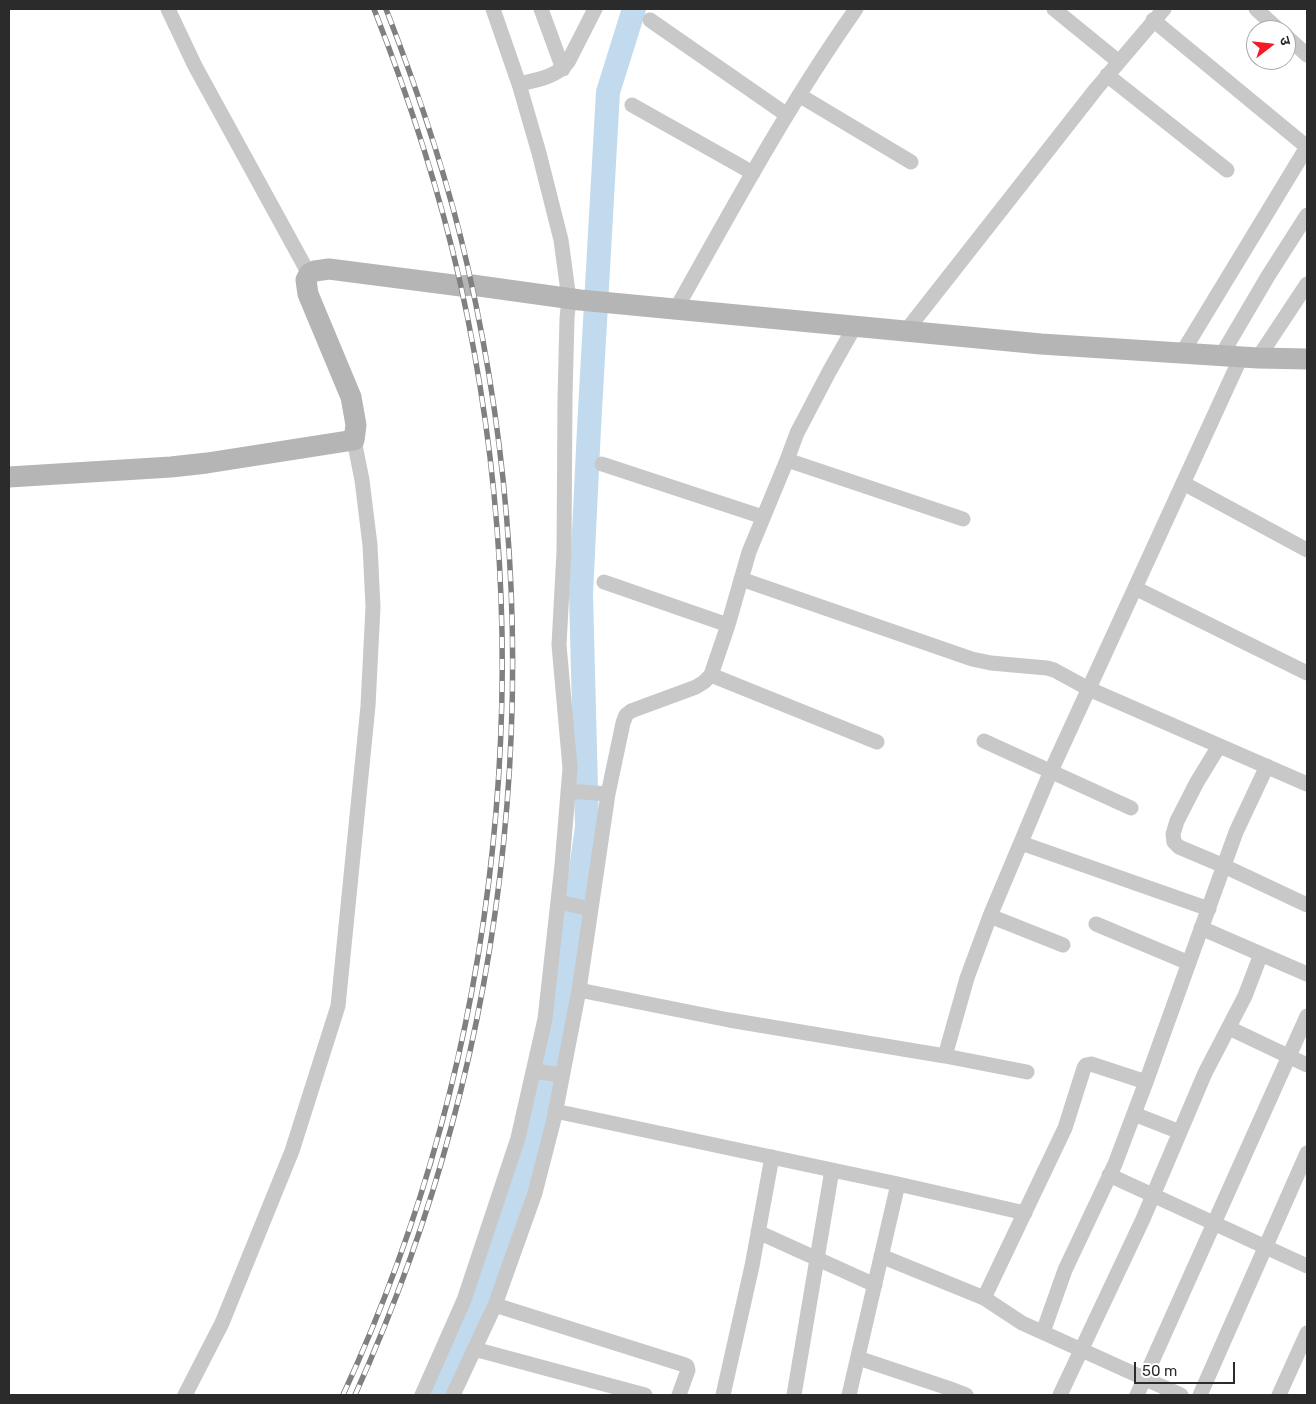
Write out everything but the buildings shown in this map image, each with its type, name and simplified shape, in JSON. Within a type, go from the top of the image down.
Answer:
[{"type":"street","points":[[168,9],[195,66],[309,274]]},
{"type":"street","points":[[422,1395],[464,1300],[518,1138],[545,1019],[570,768],[558,645],[564,552],[567,318],[575,299],[539,153],[519,84],[492,9]]},
{"type":"street","points":[[541,9],[563,69]]},
{"type":"street","points":[[519,84],[552,75],[563,69],[595,9]]},
{"type":"street","points":[[906,331],[1107,76],[1164,9]]},
{"type":"street","points":[[1256,9],[1268,20]]},
{"type":"street","points":[[676,309],[753,173],[851,10]]},
{"type":"street","points":[[1058,10],[1119,62]]},
{"type":"street","points":[[650,20],[787,115]]},
{"type":"street","points":[[1153,20],[1307,147],[1182,353]]},
{"type":"street","points":[[1296,45],[1307,55]]},
{"type":"street","points":[[1107,76],[1227,170]]},
{"type":"street","points":[[799,95],[911,162]]},
{"type":"street","points":[[632,105],[753,173]]},
{"type":"street","points":[[945,1056],[967,978],[990,916],[1051,771],[1240,357],[1268,276],[1307,215]]},
{"type":"street","points":[[185,1395],[222,1323],[292,1151],[338,1006],[368,706],[373,607],[362,480],[354,440],[356,425],[352,397],[308,294],[306,280],[309,274],[329,269],[612,303],[1041,344],[1240,357],[1307,359]]},
{"type":"street","points":[[1240,357],[1307,284]]},
{"type":"street","points":[[453,1395],[495,1304],[535,1193],[555,1111],[579,990],[608,794],[623,722],[626,715],[640,706],[696,687],[710,675],[728,625],[749,552],[787,460],[796,433],[855,326]]},
{"type":"street","points":[[9,477],[198,464],[354,440]]},
{"type":"street","points":[[787,460],[963,518]]},
{"type":"street","points":[[602,464],[763,517]]},
{"type":"street","points":[[1183,483],[1307,550]]},
{"type":"street","points":[[741,579],[972,659],[1054,670],[1089,689],[1307,784]]},
{"type":"street","points":[[604,582],[728,625]]},
{"type":"street","points":[[1135,588],[1307,673]]},
{"type":"street","points":[[710,675],[877,742]]},
{"type":"street","points":[[984,741],[1131,808]]},
{"type":"street","points":[[1219,746],[1177,821],[1173,834],[1174,842],[1179,847],[1307,904]]},
{"type":"street","points":[[1043,1332],[1065,1270],[1109,1175],[1134,1114],[1236,832],[1267,766]]},
{"type":"street","points":[[568,791],[608,794]]},
{"type":"street","points":[[1021,843],[1208,909]]},
{"type":"street","points":[[558,902],[591,908]]},
{"type":"street","points":[[990,916],[1062,945]]},
{"type":"street","points":[[1096,924],[1189,963]]},
{"type":"street","points":[[1201,928],[1307,974]]},
{"type":"street","points":[[1060,1395],[1153,1195],[1205,1073],[1245,996],[1261,954]]},
{"type":"street","points":[[579,990],[729,1020],[945,1056],[1027,1072]]},
{"type":"street","points":[[1137,1395],[1307,1016]]},
{"type":"street","points":[[1230,1028],[1307,1065]]},
{"type":"street","points":[[984,1298],[1065,1128],[1082,1071],[1091,1064],[1146,1082]]},
{"type":"street","points":[[533,1071],[562,1075]]},
{"type":"street","points":[[555,1111],[1025,1213]]},
{"type":"street","points":[[1134,1114],[1180,1132]]},
{"type":"street","points":[[1200,1395],[1307,1153]]},
{"type":"street","points":[[723,1395],[772,1157]]},
{"type":"street","points":[[794,1395],[832,1170]]},
{"type":"street","points":[[1109,1175],[1307,1266]]},
{"type":"street","points":[[849,1395],[898,1184]]},
{"type":"street","points":[[758,1232],[875,1286]]},
{"type":"street","points":[[881,1256],[984,1298],[1022,1323],[1181,1395]]},
{"type":"street","points":[[495,1304],[685,1365],[688,1370],[679,1395]]},
{"type":"street","points":[[1279,1395],[1307,1333]]},
{"type":"street","points":[[474,1348],[645,1395]]},
{"type":"street","points":[[858,1358],[966,1395]]},
{"type":"waterway","points":[[435,1395],[497,1251],[528,1155],[561,1013],[587,827],[581,594],[608,92],[634,9]]},
{"type":"railway","points":[[343,1395],[397,1263],[440,1127],[472,989],[493,848],[502,706],[499,564],[485,422],[460,282],[443,213],[422,144],[374,9]]},
{"type":"railway","points":[[355,1395],[409,1261],[452,1123],[484,983],[504,841],[512,698],[509,554],[494,410],[468,268],[460,235],[442,169],[410,73],[386,9]]}]
